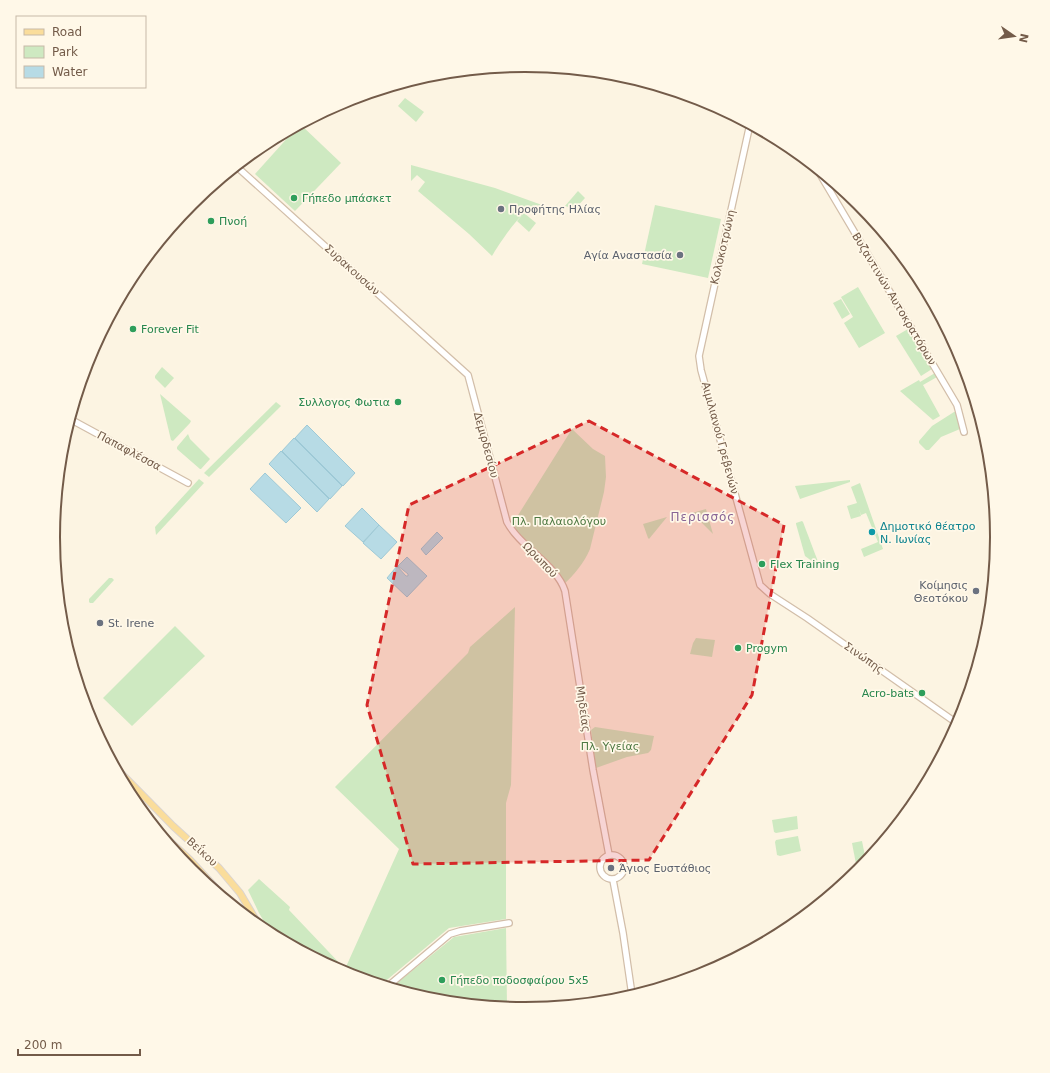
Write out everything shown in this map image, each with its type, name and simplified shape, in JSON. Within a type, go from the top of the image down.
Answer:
[{"type":"main road","name":"Βεΐκου","points":[[130,783],[173,826],[219,868],[240,893],[251,911]]},
{"type":"street","name":"Κολοκοτρώνη","points":[[701,370],[699,356],[701,344],[749,129]]},
{"type":"street","name":"Συρακουσών","points":[[240,170],[468,375]]},
{"type":"street","name":"Βυζαντινών Αυτοκρατόρων","points":[[824,181],[957,405],[964,432]]},
{"type":"street","name":"Αιμιλιανού Γρεβενών","points":[[701,370],[760,585],[770,594]]},
{"type":"street","name":"Δεμιρδεσίου","points":[[468,375],[504,515]]},
{"type":"street","name":"Παπαφλέσσα","points":[[75,422],[188,483]]},
{"type":"street","name":"Ωρωπού","points":[[504,515],[508,525],[516,535],[551,569],[563,585]]},
{"type":"street","name":"Μηδείας","points":[[563,585],[569,614],[592,770],[608,855]]},
{"type":"street","name":"Σινώπης","points":[[770,594],[952,720]]},
{"type":"street","points":[[608,855],[617,856],[624,865],[621,876],[613,880],[607,879],[599,870],[600,862],[608,855]]},
{"type":"street","points":[[613,880],[624,933],[631,989]]},
{"type":"street","points":[[393,982],[450,934],[509,923]]},
{"type":"highlighted area","points":[[589,421],[784,525],[752,695],[649,860],[413,864],[367,705],[409,505]]},
{"type":"green space","points":[[405,98],[424,112],[416,122],[398,106]]},
{"type":"green space","points":[[304,128],[341,163],[295,211],[255,174],[289,137]]},
{"type":"green space","points":[[411,165],[495,188],[542,205],[535,206],[524,213],[511,228],[492,256],[469,234],[418,191],[425,182],[417,175],[411,181]]},
{"type":"green space","points":[[578,191],[585,198],[575,209],[565,206]]},
{"type":"green space","points":[[655,205],[721,219],[708,278],[642,264]]},
{"type":"green space","points":[[524,213],[536,223],[529,232],[517,221]]},
{"type":"green space","points":[[858,287],[885,333],[859,348],[844,323],[853,317],[841,297]]},
{"type":"green space","points":[[841,299],[850,314],[842,319],[833,303]]},
{"type":"green space","points":[[908,329],[932,369],[921,376],[896,336]]},
{"type":"green space","points":[[162,367],[174,378],[165,388],[155,378]]},
{"type":"green space","points":[[935,373],[937,377],[923,385],[940,416],[933,420],[900,391]]},
{"type":"green space","points":[[160,394],[191,421],[173,441],[171,440]]},
{"type":"green space","points":[[276,402],[281,406],[209,477],[204,473]]},
{"type":"green space","points":[[956,412],[960,429],[941,437],[929,450],[926,450],[919,443],[919,441],[932,426]]},
{"type":"green space","name":"Πλ. Παλαιολόγου","points":[[572,429],[593,449],[605,456],[606,477],[604,492],[590,549],[585,559],[563,585],[510,528]]},
{"type":"green space","points":[[188,434],[190,439],[210,459],[201,469],[177,449]]},
{"type":"green space","points":[[199,479],[204,483],[156,535],[155,527]]},
{"type":"green space","points":[[850,480],[850,482],[800,499],[795,486]]},
{"type":"green space","points":[[860,483],[883,549],[864,557],[861,549],[878,542],[866,513],[861,515],[859,509],[861,516],[851,519],[847,506],[857,503],[851,487]]},
{"type":"green space","points":[[706,509],[713,534],[692,513]]},
{"type":"green space","points":[[667,517],[649,539],[643,524]]},
{"type":"green space","points":[[802,521],[820,567],[805,556],[796,524]]},
{"type":"green space","points":[[109,578],[114,580],[93,603],[90,603],[89,599]]},
{"type":"green space","points":[[515,607],[511,785],[506,803],[506,919],[449,928],[386,980],[346,966],[399,849],[335,787],[468,653],[470,647]]},
{"type":"green space","points":[[175,626],[205,656],[132,726],[103,698]]},
{"type":"green space","points":[[696,638],[715,640],[712,657],[690,654]]},
{"type":"green space","name":"Πλ. Υγείας","points":[[595,727],[654,736],[651,750],[648,753],[627,757],[596,768],[591,730]]},
{"type":"green space","points":[[797,816],[798,829],[776,833],[774,832],[772,820]]},
{"type":"green space","points":[[798,836],[801,851],[780,856],[777,855],[776,840]]},
{"type":"green space","points":[[862,841],[865,854],[856,863],[852,843]]},
{"type":"green space","points":[[259,879],[290,907],[289,910],[339,962],[319,954],[292,939],[263,920],[248,890]]},
{"type":"green space","points":[[506,928],[507,1001],[464,998],[434,993],[397,983],[454,937]]},
{"type":"water","points":[[307,425],[355,473],[343,486],[295,438]]},
{"type":"water","points":[[294,438],[342,486],[330,499],[282,451]]},
{"type":"water","points":[[281,451],[329,499],[317,512],[269,464]]},
{"type":"water","points":[[265,473],[301,508],[286,523],[250,489]]},
{"type":"water","points":[[362,508],[379,525],[363,542],[345,526]]},
{"type":"water","points":[[379,525],[397,542],[381,559],[363,543]]},
{"type":"water","points":[[437,532],[443,538],[426,555],[421,549]]},
{"type":"water","points":[[407,557],[427,576],[407,597],[387,578],[397,566],[406,576],[408,576],[408,574],[398,566]]},
{"type":"place","name":"Γήπεδο μπάσκετ","points":[[294,198]]},
{"type":"place","name":"Προφήτης Ηλίας","points":[[501,209]]},
{"type":"place","name":"Πνοή","points":[[211,221]]},
{"type":"place","name":"Αγία Αναστασία","points":[[680,255]]},
{"type":"place","name":"Forever Fit","points":[[133,329]]},
{"type":"place","name":"Συλλογος Φωτια","points":[[398,402]]},
{"type":"place","name":"Δημοτικό θέατρο Ν. Ιωνίας","points":[[872,532]]},
{"type":"place","name":"Flex Training","points":[[762,564]]},
{"type":"place","name":"Κοίμησις Θεοτόκου","points":[[976,591]]},
{"type":"place","name":"St. Irene","points":[[100,623]]},
{"type":"place","name":"Progym","points":[[738,648]]},
{"type":"place","name":"Acro-bats","points":[[922,693]]},
{"type":"place","name":"Άγιος Ευστάθιος","points":[[611,868]]},
{"type":"place","name":"Γήπεδο ποδοσφαίρου 5x5","points":[[442,980]]},
{"type":"district","name":"Περισσός","points":[[703,517]]}]
